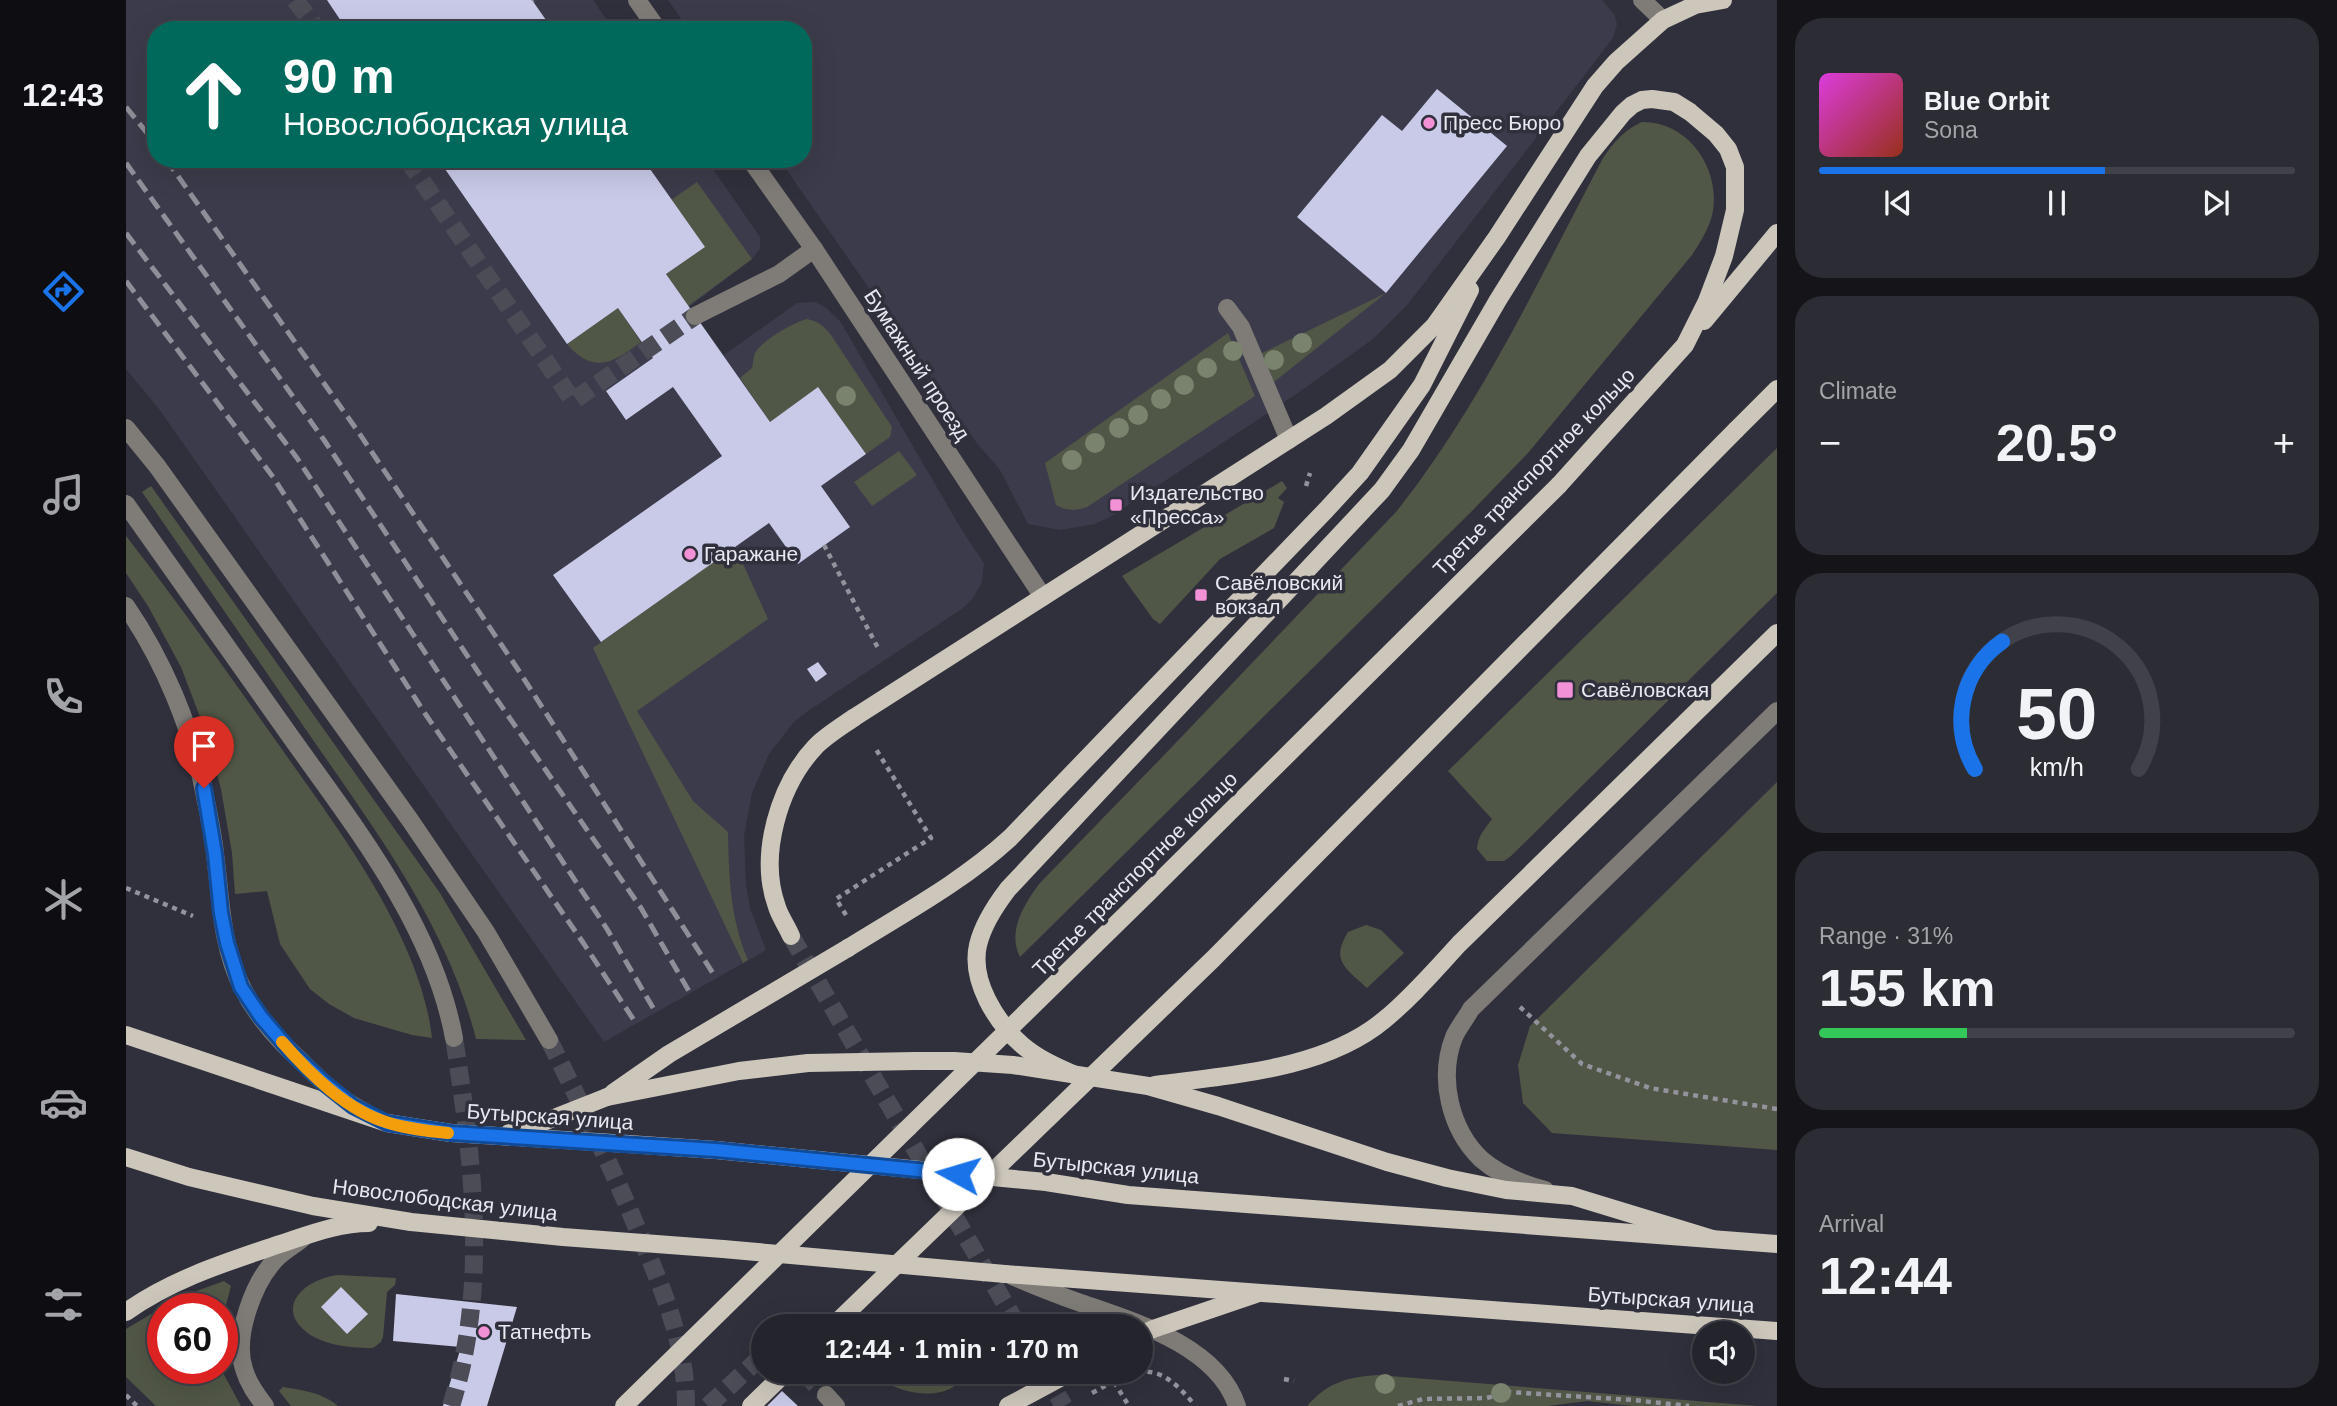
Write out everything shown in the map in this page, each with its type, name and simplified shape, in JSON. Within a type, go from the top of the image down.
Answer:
[{"type":"main road","points":[[791,936],[777,907],[771,884],[771,853],[776,822],[785,793],[817,746],[833,732],[1368,387],[1411,351],[1434,325],[1496,237],[1595,86],[1616,62],[1663,20],[1695,5],[1723,0]]},
{"type":"main road","points":[[1073,1074],[1042,1059],[1022,1045],[1002,1022],[984,992],[977,970],[978,948],[994,908],[1008,889],[1382,490],[1412,450],[1498,300],[1588,156],[1623,113],[1642,100],[1652,99],[1674,102],[1704,123],[1728,149],[1735,167],[1735,210],[1724,256],[1696,324],[1685,345],[1669,364]]},
{"type":"main road","points":[[1669,364],[1777,233]]},
{"type":"main road","points":[[607,1097],[669,1055],[946,888],[984,862],[1010,838],[1360,473],[1422,385],[1496,237]]},
{"type":"main road","name":"Третье транспортное кольцо","points":[[624,1406],[1090,951],[1559,485],[1669,364]]},
{"type":"main road","points":[[846,1314],[1213,959],[1777,389]]},
{"type":"main road","points":[[1736,430],[1777,400]]},
{"type":"main road","points":[[1148,1086],[1303,1061],[1354,1040],[1383,1021],[1777,633]]},
{"type":"main road","points":[[126,1035],[387,1123]]},
{"type":"main road","points":[[493,1137],[526,1129],[607,1097],[739,1071],[808,1063],[954,1061],[1013,1065],[1148,1086],[1218,1106],[1387,1162],[1506,1190],[1572,1196],[1713,1239]]},
{"type":"main road","name":"Бутырская улица","points":[[387,1123],[493,1137],[716,1150],[1046,1182],[1128,1195],[1777,1244]]},
{"type":"main road","name":"Новослободская улица","points":[[126,1157],[189,1177],[313,1206],[411,1222],[723,1250]]},
{"type":"main road","points":[[126,1312],[138,1303],[205,1270],[307,1235],[351,1223],[411,1222]]},
{"type":"main road","name":"Бутырская улица","points":[[723,1250],[1005,1274],[1046,1285],[1264,1292],[1777,1331]]},
{"type":"main road","points":[[1153,1330],[1264,1292]]},
{"type":"main road","points":[[751,1406],[774,1384]]},
{"type":"main road","points":[[1007,1406],[1048,1384]]},
{"type":"street","points":[[637,0],[652,21]]},
{"type":"street","points":[[1642,0],[1663,20]]},
{"type":"street","name":"Бумажный проезд","points":[[756,168],[814,249],[1043,597]]},
{"type":"street","points":[[695,316],[779,274],[814,249]]},
{"type":"street","points":[[1227,308],[1241,327],[1289,440]]},
{"type":"street","points":[[126,428],[157,466],[410,820],[486,932],[549,1040]]},
{"type":"street","points":[[126,504],[367,845],[423,947],[441,988],[454,1038]]},
{"type":"street","points":[[126,606],[145,634],[184,720],[204,788],[221,913],[241,987],[271,1030],[324,1083],[353,1106],[387,1123]]},
{"type":"street","points":[[1572,1196],[1540,1189],[1508,1177],[1481,1159],[1460,1130],[1450,1105],[1446,1072],[1454,1038],[1471,1009],[1777,710]]},
{"type":"street","points":[[265,1406],[253,1390],[243,1366],[242,1346],[246,1319],[253,1295],[264,1274],[278,1257],[307,1235]]},
{"type":"street","points":[[1046,1285],[1108,1314]]},
{"type":"street","points":[[1153,1335],[1208,1364],[1228,1386],[1237,1406]]},
{"type":"path","points":[[824,545],[879,650]]},
{"type":"path","points":[[848,919],[836,899],[931,838],[874,746]]},
{"type":"path","points":[[126,888],[194,917]]},
{"type":"path","points":[[1520,1007],[1582,1064],[1650,1088],[1777,1109]]},
{"type":"path","points":[[1153,1373],[1164,1376],[1180,1387],[1193,1404]]},
{"type":"path","points":[[1284,1379],[1294,1381]]},
{"type":"path","points":[[1106,1386],[1110,1384]]},
{"type":"path","points":[[1115,1384],[1129,1406]]},
{"type":"path","points":[[1398,1406],[1423,1399],[1488,1398],[1507,1392],[1689,1406]]},
{"type":"path","points":[[126,1395],[137,1406]]},
{"type":"shaded area","points":[[126,0],[593,0],[608,21],[147,21],[147,168],[712,168],[760,237],[760,249],[752,259],[689,307],[724,355],[797,303],[815,302],[840,321],[963,532],[984,563],[982,582],[973,598],[963,608],[794,722],[769,754],[752,793],[744,836],[750,908],[766,950],[604,1042],[159,409],[126,369]]},
{"type":"shaded area","points":[[668,0],[1602,0],[1614,14],[1617,24],[1613,38],[1408,304],[1373,339],[1295,395],[1110,517],[1095,524],[1060,530],[1028,524],[1000,470],[976,442],[785,168],[812,168],[812,21],[683,21]]},
{"type":"green space","points":[[1642,122],[1673,129],[1686,138],[1697,150],[1711,178],[1714,195],[1712,217],[1692,255],[1528,453],[1020,957],[1016,947],[1016,928],[1023,909],[1039,884],[1396,512],[1427,471],[1482,385],[1603,158],[1620,137]]},
{"type":"green space","points":[[697,182],[752,259],[688,306],[666,274],[704,247],[671,200]]},
{"type":"green space","points":[[1386,293],[1274,382],[1262,353]]},
{"type":"green space","points":[[618,308],[641,342],[621,356],[595,363],[577,354],[567,344]]},
{"type":"green space","points":[[807,319],[820,324],[831,335],[892,427],[890,437],[866,454],[818,388],[770,422],[740,378],[752,368],[754,356],[762,345],[785,329]]},
{"type":"green space","points":[[1228,333],[1255,396],[1087,507],[1072,510],[1056,505],[1045,463]]},
{"type":"green space","points":[[1777,448],[1777,593],[1511,856],[1504,861],[1487,861],[1477,849],[1480,836],[1492,819],[1448,771]]},
{"type":"green space","points":[[899,451],[917,475],[872,506],[854,482]]},
{"type":"green space","points":[[1282,481],[1287,488],[1278,498],[1284,502],[1274,528],[1220,559],[1160,624],[1153,619],[1122,576]]},
{"type":"green space","points":[[151,486],[440,893],[526,1040],[476,1039],[448,958],[407,881],[360,808],[142,492]]},
{"type":"green space","points":[[126,536],[205,641],[374,886],[412,961],[425,1000],[432,1038],[354,1018],[329,1004],[310,989],[280,944],[267,891],[235,894],[232,853],[221,789],[208,738],[181,667],[148,606],[126,573]]},
{"type":"green space","points":[[735,546],[768,619],[637,711],[693,801],[728,832],[734,913],[748,960],[743,963],[593,648]]},
{"type":"green space","points":[[1777,782],[1777,1150],[1552,1133],[1523,1103],[1518,1065],[1530,1026]]},
{"type":"green space","points":[[1366,925],[1381,930],[1404,953],[1367,988],[1347,969],[1340,950],[1348,932]]},
{"type":"green space","points":[[338,1275],[396,1278],[395,1285],[387,1292],[383,1337],[373,1348],[327,1343],[301,1327],[295,1317],[293,1308],[296,1298],[303,1290],[312,1283]]},
{"type":"green space","points":[[224,1281],[231,1286],[229,1293],[191,1293]]},
{"type":"green space","points":[[147,1317],[147,1384],[229,1384],[241,1406],[156,1406],[126,1377],[126,1329]]},
{"type":"green space","points":[[1377,1375],[1758,1406],[1633,1406],[1587,1401],[1547,1406],[1307,1406],[1322,1392],[1338,1383],[1356,1377]]},
{"type":"green space","points":[[889,1384],[956,1384],[942,1392],[931,1393]]},
{"type":"green space","points":[[283,1387],[319,1395],[338,1406],[291,1406],[279,1391]]},
{"type":"building","points":[[327,0],[532,0],[547,21],[341,21]]},
{"type":"building","points":[[1437,89],[1507,146],[1386,293],[1297,217],[1382,115],[1402,131]]},
{"type":"building","points":[[444,168],[649,168],[705,247],[666,274],[770,422],[818,387],[866,454],[821,486],[850,527],[798,564],[769,523],[601,642],[553,575],[722,456],[673,387],[626,420],[606,391],[653,358],[618,308],[567,344]]},
{"type":"building","points":[[818,662],[827,674],[816,682],[807,669]]},
{"type":"building","points":[[341,1287],[368,1314],[347,1334],[321,1307]]},
{"type":"building","points":[[396,1294],[517,1307],[487,1406],[443,1406],[461,1347],[393,1341]]},
{"type":"building","points":[[782,1391],[798,1406],[767,1406]]},
{"type":"tunnel","points":[[295,0],[311,21]]},
{"type":"tunnel","points":[[413,168],[573,401],[695,316]]},
{"type":"tunnel","points":[[791,936],[1011,1314]]},
{"type":"tunnel","points":[[451,1406],[463,1361],[474,1269],[474,1223],[467,1130],[454,1038]]},
{"type":"tunnel","points":[[549,1040],[618,1184],[664,1296],[682,1360],[686,1406]]},
{"type":"tunnel","points":[[708,1406],[751,1366]]},
{"type":"tunnel","points":[[815,1384],[826,1395]]},
{"type":"tunnel","points":[[1051,1384],[1064,1406]]},
{"type":"railway","points":[[126,107],[147,133]]},
{"type":"railway","points":[[126,163],[324,440],[482,678],[641,908],[690,993]]},
{"type":"railway","points":[[172,168],[359,433],[517,668],[716,978]]},
{"type":"railway","points":[[126,233],[297,458],[607,929],[656,1013]]},
{"type":"railway","points":[[126,281],[273,477],[426,715],[637,1025]]},
{"type":"slow traffic","points":[[282,1042],[324,1083],[353,1106],[387,1123],[448,1133]]},
{"type":"place","name":"Пресс Бюро","points":[[1429,123]]},
{"type":"place","name":"Издательство «Пресса»","points":[[1116,505]]},
{"type":"place","name":"Гаражане","points":[[690,554]]},
{"type":"place","name":"Савёловский вокзал","points":[[1201,595]]},
{"type":"place","name":"Савёловская","points":[[1565,690]]},
{"type":"place","name":"Татнефть","points":[[484,1332]]},
{"type":"route","points":[[204,788],[221,913],[241,987],[271,1030],[292,1053],[353,1106],[387,1123],[422,1130],[493,1137],[716,1150],[958,1174]]}]
